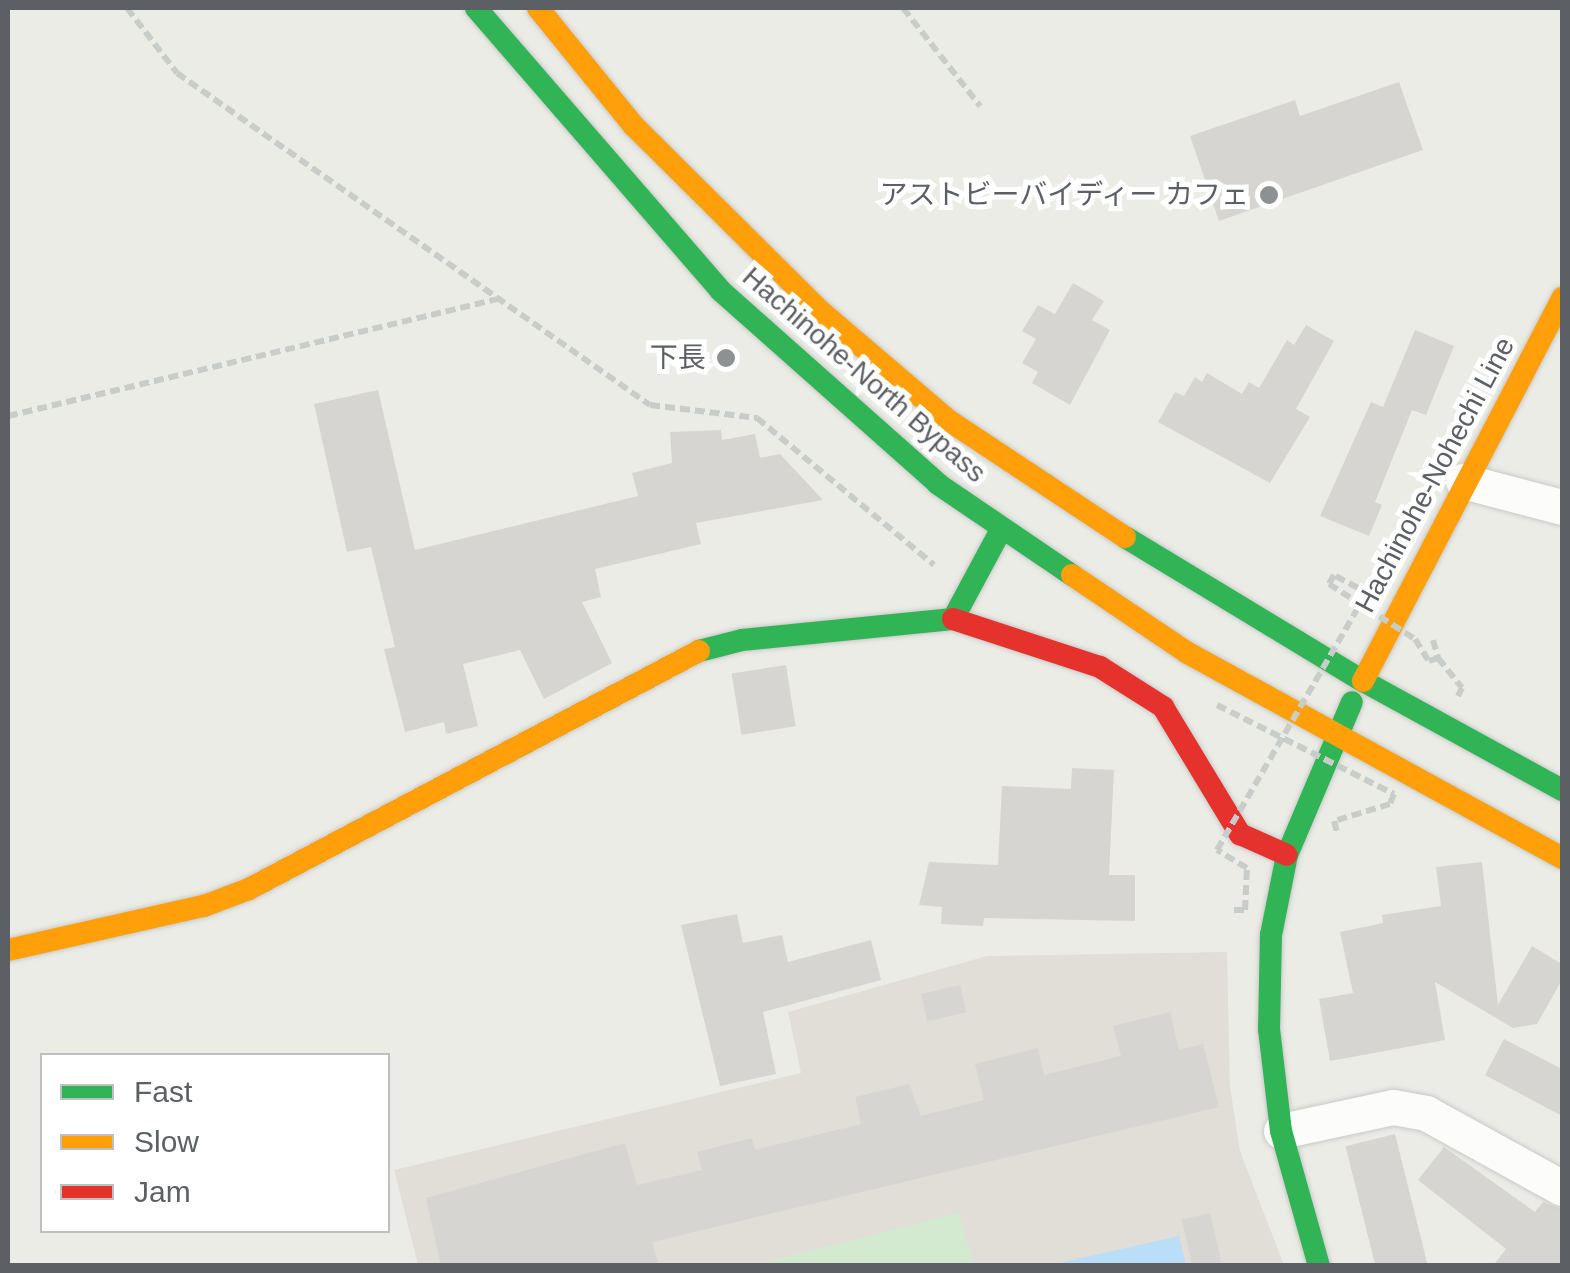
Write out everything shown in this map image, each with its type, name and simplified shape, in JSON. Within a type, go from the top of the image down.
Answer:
[{"type":"main road","name":"Hachinohe-North Bypass","points":[[476,8],[721,291],[855,414],[1001,530],[1186,652],[1562,858]]},
{"type":"main road","name":"Hachinohe-North Bypass","points":[[538,8],[634,126],[818,309],[948,420],[1083,512],[1362,681],[1562,790]]},
{"type":"main road","name":"Hachinohe-Nohechi Line","points":[[1319,1266],[1281,1131],[1269,1029],[1270,935],[1287,855],[1362,681],[1463,481],[1562,298]]},
{"type":"main road","points":[[953,620],[970,598],[1001,530]]},
{"type":"main road","points":[[8,950],[204,906],[250,889],[691,653],[742,640],[953,620],[1100,666],[1163,707],[1240,834],[1287,855]]},
{"type":"street","points":[[1463,481],[1562,506]]},
{"type":"street","points":[[1281,1131],[1393,1107],[1426,1113],[1562,1188]]},
{"type":"path","points":[[126,8],[178,73],[650,405],[757,418],[896,529],[970,598]]},
{"type":"path","points":[[903,8],[980,106]]},
{"type":"path","points":[[8,416],[500,298]]},
{"type":"path","points":[[1370,595],[1334,574],[1329,584],[1416,639],[1429,661],[1438,658],[1462,688],[1458,696]]},
{"type":"path","points":[[1234,910],[1245,910],[1248,868],[1217,850],[1360,604]]},
{"type":"path","points":[[1217,704],[1281,741],[1394,794],[1390,804],[1334,821],[1337,832]]},
{"type":"shaded area","points":[[1227,952],[1230,1087],[1240,1151],[1284,1265],[418,1265],[394,1170],[801,1073],[788,1012],[987,956]]},
{"type":"green space","points":[[959,1213],[973,1265],[755,1265]]},
{"type":"water","points":[[1179,1236],[1186,1265],[1051,1265]]},
{"type":"building","points":[[1399,82],[1423,150],[1219,221],[1190,136],[1295,100],[1300,116]]},
{"type":"building","points":[[1073,283],[1104,301],[1092,320],[1110,330],[1070,405],[1032,383],[1038,372],[1022,363],[1036,339],[1022,331],[1038,305],[1055,314]]},
{"type":"building","points":[[1306,325],[1334,341],[1296,409],[1310,417],[1270,483],[1158,422],[1175,392],[1184,396],[1195,377],[1202,382],[1207,373],[1242,394],[1249,382],[1259,388],[1287,340],[1294,345]]},
{"type":"building","points":[[1415,330],[1454,346],[1426,415],[1412,410],[1375,502],[1382,505],[1369,536],[1320,516],[1371,402],[1383,407]]},
{"type":"building","points":[[378,390],[415,550],[638,496],[632,473],[672,463],[670,432],[721,430],[722,440],[755,434],[760,458],[780,454],[823,500],[696,523],[701,544],[595,569],[601,597],[582,602],[612,663],[544,699],[520,650],[463,664],[478,726],[446,734],[444,722],[405,732],[384,649],[395,647],[371,547],[347,552],[314,404]]},
{"type":"building","points":[[786,665],[796,726],[741,735],[732,674]]},
{"type":"building","points":[[1072,768],[1114,770],[1109,875],[1135,875],[1135,921],[984,918],[983,926],[941,924],[942,907],[919,905],[929,862],[998,865],[1002,786],[1071,789]]},
{"type":"building","points":[[1482,862],[1498,1005],[1532,946],[1562,964],[1562,980],[1537,1024],[1513,1028],[1435,982],[1445,1040],[1330,1061],[1319,999],[1353,993],[1340,932],[1383,923],[1382,915],[1441,906],[1436,867]]},
{"type":"building","points":[[737,914],[743,943],[782,935],[788,962],[871,940],[881,980],[763,1012],[776,1074],[720,1086],[681,925]]},
{"type":"building","points":[[960,985],[966,1012],[927,1021],[921,994]]},
{"type":"building","points":[[1170,1012],[1179,1050],[1203,1044],[1219,1107],[652,1242],[659,1266],[441,1266],[426,1198],[625,1143],[637,1185],[702,1170],[697,1152],[752,1138],[755,1150],[861,1124],[855,1097],[909,1084],[921,1116],[984,1100],[975,1064],[1038,1048],[1044,1075],[1121,1056],[1113,1026]]},
{"type":"building","points":[[1504,1039],[1562,1069],[1562,1116],[1485,1075]]},
{"type":"building","points":[[1395,1134],[1428,1266],[1375,1266],[1346,1146]]},
{"type":"building","points":[[1444,1147],[1535,1212],[1543,1202],[1562,1209],[1562,1266],[1493,1266],[1506,1249],[1418,1180]]},
{"type":"building","points":[[1210,1213],[1222,1266],[1192,1266],[1182,1220]]},
{"type":"traffic: fast","points":[[476,8],[721,291],[938,484],[1072,575]]},
{"type":"traffic: fast","points":[[699,651],[742,640],[953,619],[1001,530]]},
{"type":"traffic: fast","points":[[1125,537],[1363,681],[1562,790]]},
{"type":"traffic: fast","points":[[1319,1266],[1281,1131],[1269,1029],[1271,935],[1287,855],[1352,702]]},
{"type":"traffic: slow","points":[[538,8],[634,126],[818,309],[948,420],[1125,537]]},
{"type":"traffic: slow","points":[[1363,681],[1562,298]]},
{"type":"traffic: slow","points":[[1072,575],[1186,652],[1562,858]]},
{"type":"traffic: slow","points":[[8,950],[204,906],[249,889],[699,651]]},
{"type":"traffic: jam","points":[[953,619],[1100,667],[1163,707],[1240,834],[1287,855]]},
{"type":"place","name":"アストビーバイディー カフェ","points":[[1269,195]]},
{"type":"place","name":"下長","points":[[726,358]]}]
